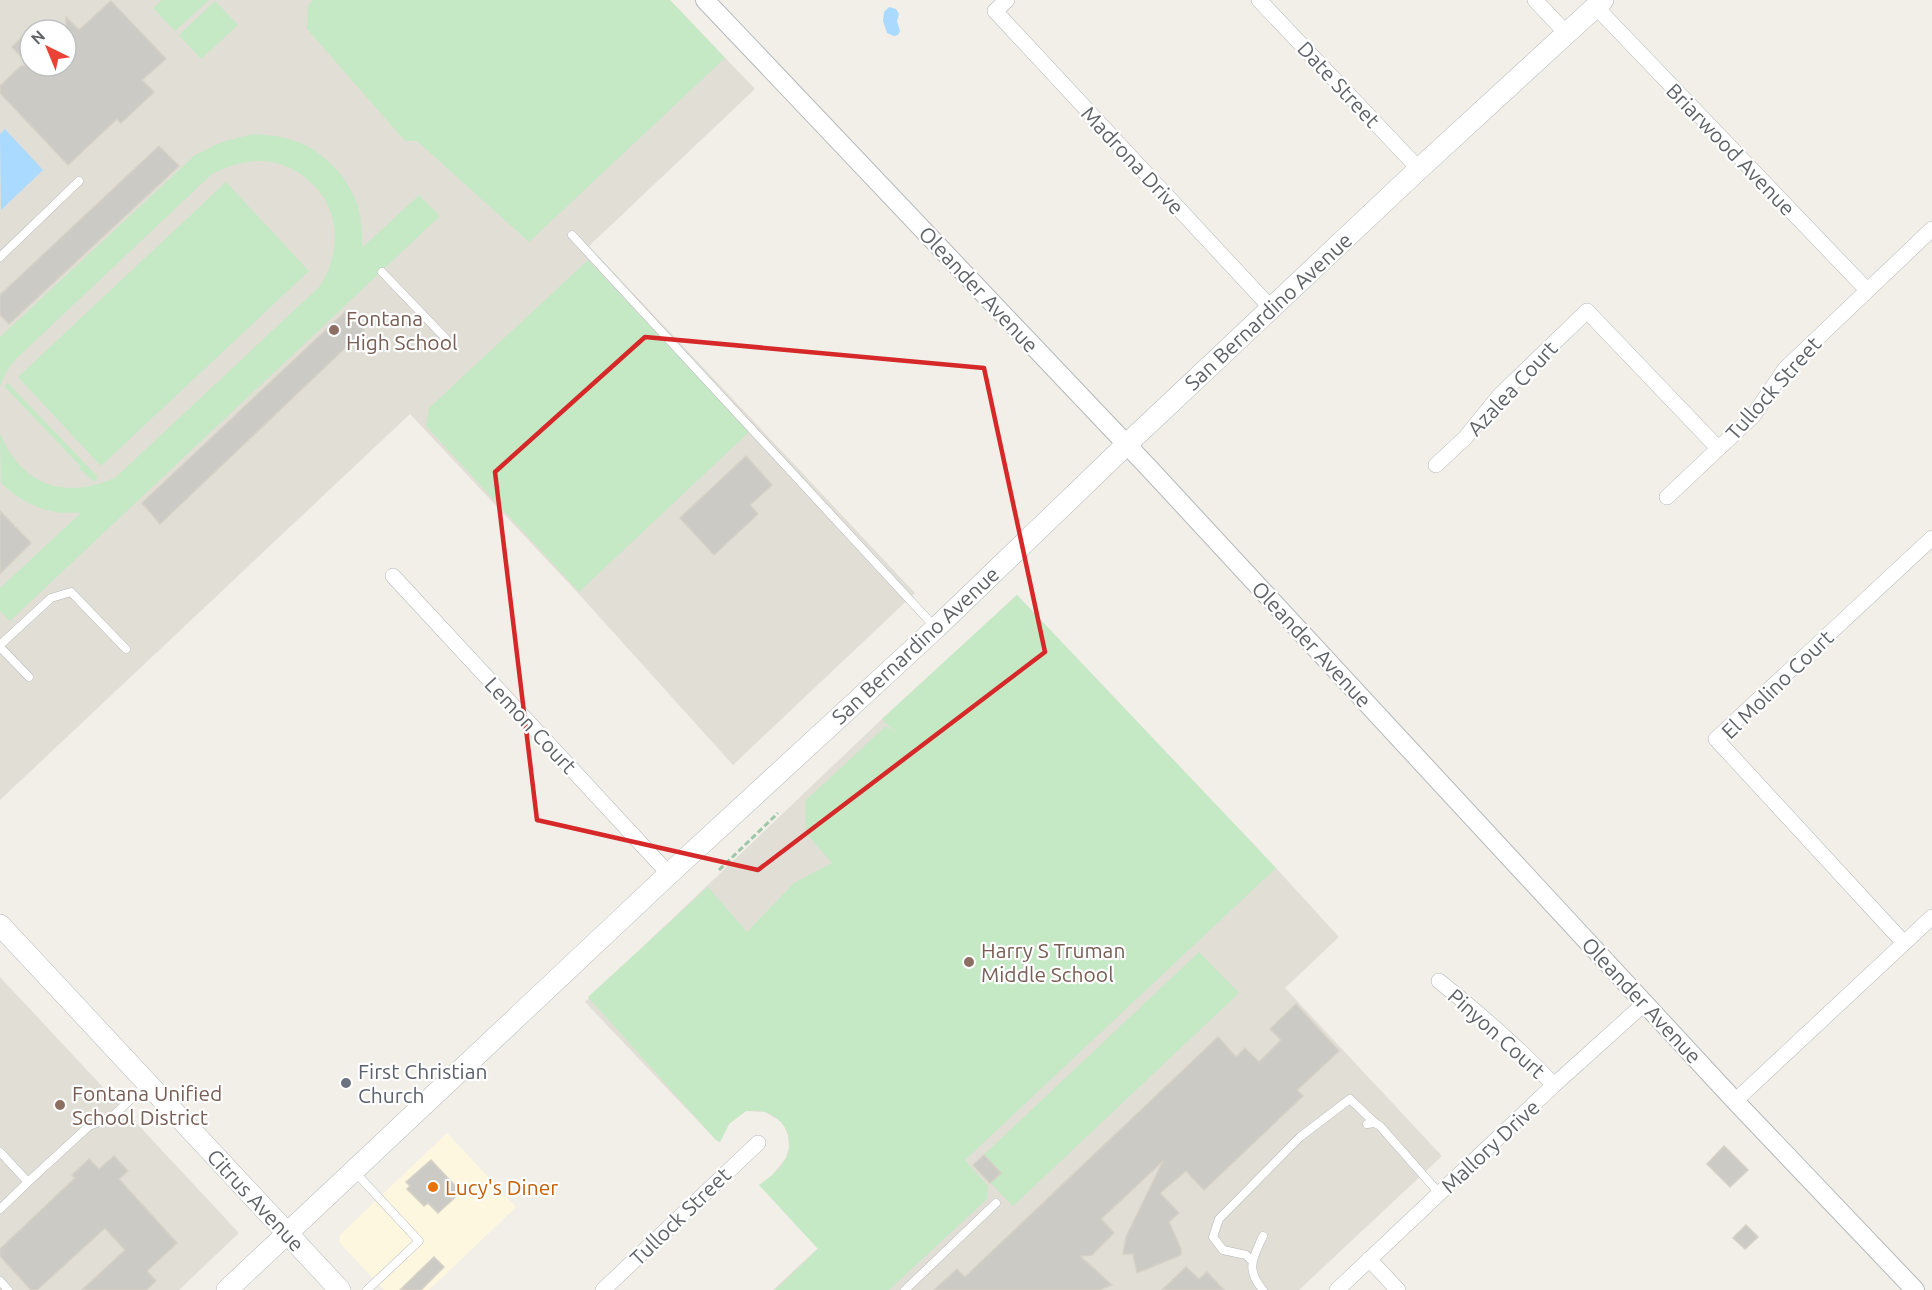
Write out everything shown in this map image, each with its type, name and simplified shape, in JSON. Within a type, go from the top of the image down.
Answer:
[{"type":"main road","name":"San Bernardino Avenue","points":[[227,1290],[669,874],[936,628],[1419,169],[1599,4]]},
{"type":"main road","name":"Citrus Avenue","points":[[0,925],[340,1290]]},
{"type":"street","name":"Oleander Avenue","points":[[706,0],[1126,445],[1735,1101],[1915,1290]]},
{"type":"street","name":"Date Street","points":[[1259,0],[1419,169]]},
{"type":"street","points":[[1535,0],[1566,34]]},
{"type":"street","name":"Briarwood Avenue","points":[[1599,4],[1867,290]]},
{"type":"street","name":"Madrona Drive","points":[[1001,5],[1271,308]]},
{"type":"street","name":"Tullock Street","points":[[1667,497],[1753,416],[1785,369],[1932,229]]},
{"type":"street","name":"Azalea Court","points":[[1436,465],[1465,438],[1500,395],[1587,311],[1718,448]]},
{"type":"street","name":"El Molino Court","points":[[1904,943],[1716,739],[1932,538]]},
{"type":"street","name":"Lemon Court","points":[[393,576],[669,874]]},
{"type":"street","points":[[1735,1101],[1932,917]]},
{"type":"street","name":"Pinyon Court","points":[[1439,981],[1511,1041],[1554,1085]]},
{"type":"street","name":"Mallory Drive","points":[[1336,1290],[1554,1085],[1645,1003]]},
{"type":"street","name":"Tullock Street","points":[[603,1290],[758,1143]]},
{"type":"street","points":[[1369,1259],[1398,1290]]},
{"type":"lane","points":[[0,257],[79,181]]},
{"type":"lane","points":[[572,235],[936,628]]},
{"type":"lane","points":[[382,272],[452,345]]},
{"type":"lane","points":[[29,677],[0,646],[51,598],[71,592],[126,649]]},
{"type":"lane","points":[[0,1209],[89,1126],[112,1116],[147,1084]]},
{"type":"lane","points":[[1263,1290],[1254,1273],[1251,1260],[1246,1255],[1223,1250],[1213,1237],[1219,1219],[1300,1137],[1350,1099],[1371,1124],[1380,1125],[1439,1193]]},
{"type":"lane","points":[[0,1152],[28,1182]]},
{"type":"lane","points":[[354,1170],[419,1241],[367,1290]]},
{"type":"lane","points":[[905,1290],[996,1203]]},
{"type":"lane","points":[[1251,1260],[1263,1236]]},
{"type":"lane","points":[[0,1281],[8,1290]]},
{"type":"path","points":[[719,870],[778,813]]},
{"type":"highlighted area","points":[[645,337],[984,368],[1045,652],[758,870],[537,820],[495,472]]},
{"type":"shaded area","name":"Fontana High School","points":[[0,0],[670,0],[755,89],[589,246],[915,593],[733,765],[577,592],[410,414],[0,800]]},
{"type":"shaded area","name":"Harry S Truman Middle School","points":[[1017,595],[1339,937],[1285,988],[1442,1156],[1299,1290],[773,1290],[818,1248],[773,1174],[786,1158],[789,1147],[788,1135],[783,1123],[765,1112],[746,1111],[729,1124],[720,1142],[716,1140],[585,1002],[882,719]]},
{"type":"shaded area","name":"Fontana Unified School District","points":[[0,977],[239,1233],[179,1290],[0,1290]]},
{"type":"shaded area","points":[[447,1133],[516,1207],[429,1290],[384,1290],[339,1242],[340,1235]]},
{"type":"green space","points":[[162,0],[209,0],[175,31],[153,8]]},
{"type":"green space","points":[[313,0],[670,0],[725,58],[529,242],[417,141],[405,141],[307,29],[308,5]]},
{"type":"green space","points":[[215,1],[238,25],[201,59],[179,35]]},
{"type":"green space","points":[[253,134],[281,137],[298,142],[323,156],[333,166],[343,177],[356,202],[361,219],[362,248],[419,195],[440,216],[10,621],[0,611],[0,588],[81,513],[53,512],[36,506],[21,499],[1,483],[0,433],[9,451],[20,465],[32,476],[47,484],[80,488],[116,477],[319,287],[330,264],[334,247],[335,238],[330,209],[324,198],[307,179],[285,166],[273,162],[254,161],[223,169],[212,174],[15,360],[5,374],[0,387],[0,337],[195,155],[222,142]]},
{"type":"green space","points":[[226,182],[309,271],[101,466],[18,377]]},
{"type":"green space","points":[[588,260],[749,432],[579,592],[426,426],[429,408]]},
{"type":"green space","points":[[8,383],[98,477],[94,482],[4,386]]},
{"type":"green space","name":"Harry S Truman Middle School","points":[[1017,595],[1276,868],[965,1160],[988,1186],[987,1199],[889,1290],[775,1290],[818,1249],[759,1185],[778,1170],[789,1151],[789,1137],[783,1124],[765,1112],[746,1111],[729,1124],[720,1142],[716,1140],[588,997],[708,887],[747,932],[794,883],[832,863],[806,833],[805,801],[886,726],[897,734],[882,719]]},
{"type":"green space","points":[[1199,952],[1239,993],[1013,1206],[973,1165]]},
{"type":"water","points":[[889,7],[896,9],[899,14],[897,21],[900,31],[894,36],[887,33],[883,21],[884,12]]},
{"type":"water","points":[[5,129],[43,170],[1,210],[0,134]]},
{"type":"building","points":[[111,1],[166,59],[142,80],[154,92],[121,123],[117,119],[68,165],[0,93],[0,86],[18,69],[18,78],[78,78],[78,29]]},
{"type":"building","points":[[18,41],[18,53],[12,47]]},
{"type":"building","points":[[159,146],[179,166],[9,324],[0,315],[0,295]]},
{"type":"building","points":[[346,311],[364,330],[160,524],[142,503]]},
{"type":"building","points":[[746,456],[772,485],[750,505],[758,514],[714,555],[680,518]]},
{"type":"building","points":[[0,511],[31,543],[0,574]]},
{"type":"building","points":[[1296,1004],[1339,1051],[1297,1090],[1303,1096],[1204,1190],[1186,1171],[1160,1193],[1179,1213],[1169,1222],[1181,1249],[1181,1255],[1137,1273],[1133,1254],[1123,1254],[1126,1237],[1163,1161],[1101,1219],[1114,1233],[1092,1255],[1080,1256],[1112,1285],[1099,1290],[934,1290],[957,1269],[965,1277],[1218,1037],[1236,1057],[1245,1048],[1259,1062],[1281,1040],[1270,1029]]},
{"type":"building","points":[[1724,1146],[1748,1170],[1730,1187],[1707,1164]]},
{"type":"building","points":[[984,1155],[1001,1173],[990,1183],[973,1165]]},
{"type":"building","points":[[114,1156],[128,1171],[119,1179],[177,1243],[147,1271],[156,1281],[146,1290],[82,1290],[125,1250],[105,1228],[37,1290],[31,1290],[0,1256],[0,1249],[75,1178],[72,1175],[89,1159],[99,1169]]},
{"type":"building","name":"Lucy's Diner","points":[[431,1160],[461,1192],[438,1213],[428,1203],[424,1206],[407,1189],[410,1186],[406,1182]]},
{"type":"building","points":[[1746,1225],[1758,1237],[1745,1249],[1733,1238]]},
{"type":"building","points":[[434,1257],[444,1267],[421,1290],[400,1290]]},
{"type":"building","points":[[1186,1267],[1199,1279],[1207,1272],[1224,1290],[1162,1290]]},
{"type":"place","name":"Fontana High School","points":[[334,330]]},
{"type":"place","name":"Harry S Truman Middle School","points":[[969,962]]},
{"type":"place","name":"First Christian Church","points":[[346,1083]]},
{"type":"place","name":"Fontana Unified School District","points":[[60,1105]]},
{"type":"place","name":"Lucy's Diner","points":[[433,1187]]}]
